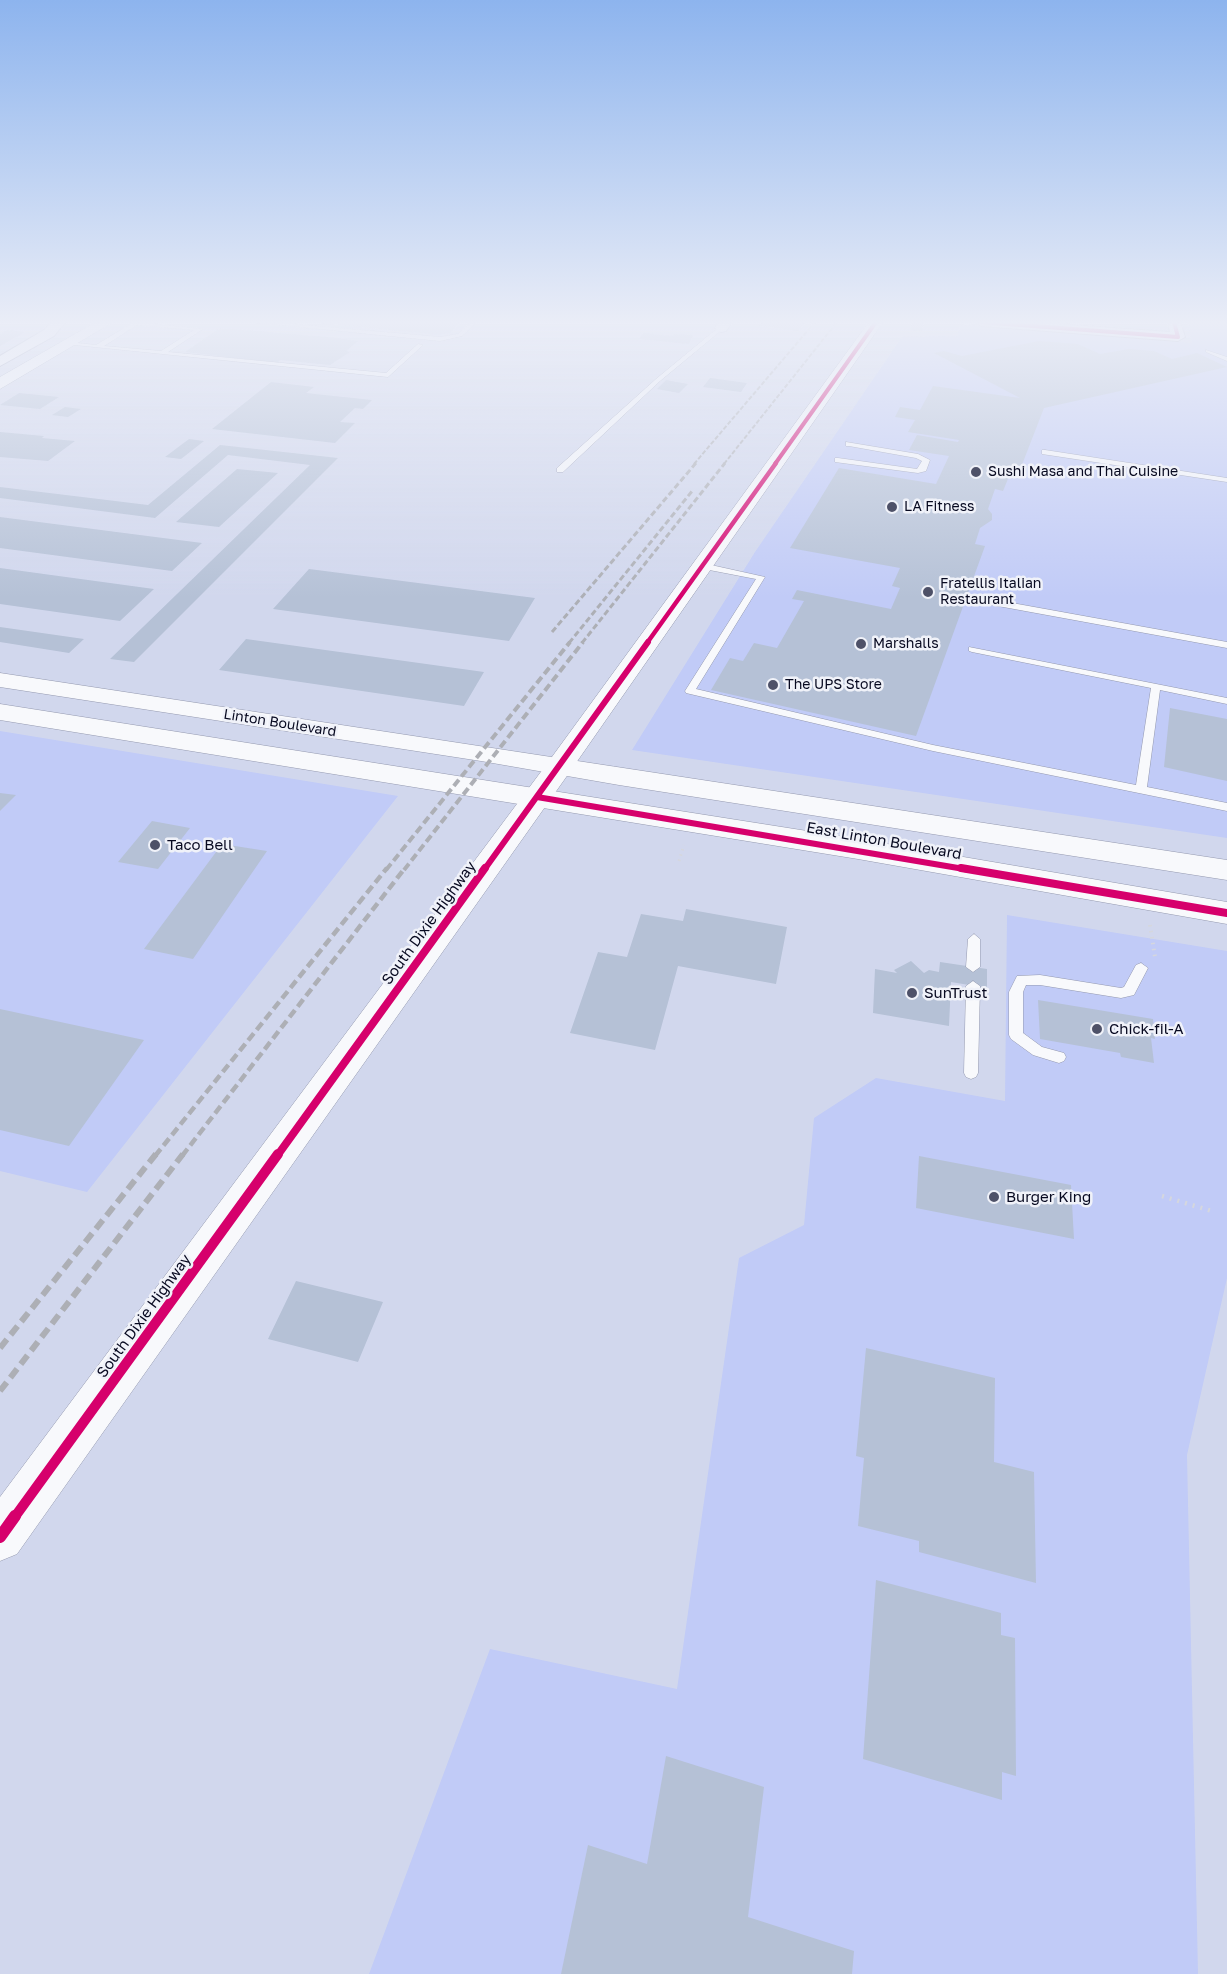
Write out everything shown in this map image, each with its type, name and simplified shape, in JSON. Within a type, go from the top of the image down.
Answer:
[{"type":"main road","name":"South Dixie Highway","points":[[0,1538],[559,767],[810,414]]},
{"type":"main road","name":"Linton Boulevard","points":[[0,680],[470,751],[559,767]]},
{"type":"main road","points":[[5,709],[61,689]]},
{"type":"main road","points":[[5,709],[119,698]]},
{"type":"main road","points":[[5,709],[537,797]]},
{"type":"main road","name":"East Linton Boulevard","points":[[559,767],[1227,870]]},
{"type":"main road","name":"East Linton Boulevard","points":[[537,797],[858,849],[1227,913]]},
{"type":"main road","points":[[858,849],[873,837],[920,824]]},
{"type":"lane","points":[[560,470],[621,414]]},
{"type":"lane","points":[[838,460],[918,471],[922,469],[926,460],[918,456],[849,444]]},
{"type":"lane","points":[[1227,471],[1047,448],[1227,480]]},
{"type":"lane","points":[[702,566],[762,577],[690,691],[933,747],[1227,807]]},
{"type":"lane","points":[[990,602],[1227,645]]},
{"type":"lane","points":[[972,649],[1227,701]]},
{"type":"lane","points":[[1141,791],[1156,686]]},
{"type":"lane","points":[[973,967],[974,939]]},
{"type":"lane","points":[[1059,1058],[1038,1051],[1016,1035],[1016,992],[1022,980],[1040,980],[1121,993],[1129,991],[1141,968]]},
{"type":"lane","points":[[971,1073],[973,986]]},
{"type":"path","points":[[679,861],[685,841]]},
{"type":"path","points":[[1150,925],[1155,960]]},
{"type":"path","points":[[1162,1196],[1215,1212]]},
{"type":"shaded area","points":[[849,414],[1227,414],[1227,838],[632,750],[755,552]]},
{"type":"shaded area","points":[[0,731],[398,796],[87,1192],[0,1171]]},
{"type":"shaded area","points":[[1007,915],[1227,951],[1227,1278],[1187,1455],[1198,1974],[369,1974],[490,1649],[677,1689],[739,1258],[804,1225],[814,1118],[876,1078],[1005,1101]]},
{"type":"building","points":[[53,414],[73,414],[68,417]]},
{"type":"building","points":[[231,414],[348,414],[340,422],[355,423],[335,443],[212,429]]},
{"type":"building","points":[[896,414],[1042,414],[1018,475],[1010,474],[1003,491],[995,489],[988,509],[992,514],[992,520],[980,528],[975,544],[985,546],[916,736],[711,690],[730,658],[743,661],[754,643],[777,648],[804,601],[792,599],[797,590],[891,609],[900,588],[892,586],[900,568],[790,548],[839,468],[936,484],[949,456],[909,450],[917,435],[958,442],[959,440],[908,432],[915,420],[895,417]]},
{"type":"building","points":[[0,432],[75,441],[48,461],[0,457]]},
{"type":"building","points":[[189,439],[204,441],[181,459],[165,457]]},
{"type":"building","points":[[220,445],[338,458],[134,662],[110,659],[310,465],[228,455],[155,518],[0,498],[0,487],[148,505]]},
{"type":"building","points":[[237,469],[278,473],[219,527],[176,522]]},
{"type":"building","points":[[0,517],[202,543],[172,571],[0,548]]},
{"type":"building","points":[[0,568],[154,589],[120,621],[0,604]]},
{"type":"building","points":[[309,569],[535,598],[509,641],[273,609]]},
{"type":"building","points":[[0,627],[84,639],[69,653],[0,642]]},
{"type":"building","points":[[246,639],[484,672],[464,706],[219,670]]},
{"type":"building","points":[[1170,708],[1227,719],[1227,781],[1164,767]]},
{"type":"building","points":[[0,793],[16,795],[0,811]]},
{"type":"building","name":"Taco Bell","points":[[152,821],[190,828],[158,869],[118,862]]},
{"type":"building","points":[[222,844],[267,851],[193,959],[144,949]]},
{"type":"building","points":[[686,909],[787,927],[776,984],[678,966],[655,1050],[570,1033],[598,952],[627,957],[641,914],[683,921]]},
{"type":"building","name":"SunTrust","points":[[911,961],[924,973],[929,970],[939,972],[940,962],[987,969],[987,988],[951,982],[949,1026],[873,1013],[875,969],[897,973],[894,970]]},
{"type":"building","name":"Chick-fil-A","points":[[1038,1000],[1153,1019],[1155,1039],[1151,1038],[1154,1063],[1121,1057],[1120,1053],[1040,1039]]},
{"type":"building","points":[[0,1009],[144,1040],[69,1146],[0,1130]]},
{"type":"building","name":"Burger King","points":[[919,1156],[1071,1185],[1074,1239],[916,1208]]},
{"type":"building","points":[[296,1281],[383,1302],[358,1362],[268,1339]]},
{"type":"building","points":[[866,1348],[995,1378],[994,1462],[1034,1472],[1036,1583],[919,1552],[919,1541],[858,1526],[864,1458],[856,1456]]},
{"type":"building","points":[[876,1580],[1001,1613],[1001,1635],[1015,1638],[1016,1776],[1002,1772],[1002,1800],[863,1759]]},
{"type":"building","points":[[666,1756],[764,1787],[748,1917],[854,1951],[852,1974],[561,1974],[588,1845],[647,1864]]},
{"type":"railway","points":[[694,464],[737,414]]},
{"type":"railway","points":[[724,464],[764,414]]},
{"type":"railway","points":[[552,632],[696,463]]},
{"type":"railway","points":[[582,643],[725,463]]},
{"type":"railway","points":[[569,643],[693,490]]},
{"type":"railway","points":[[386,870],[570,642]]},
{"type":"railway","points":[[404,870],[583,642]]},
{"type":"railway","points":[[155,1156],[387,868]]},
{"type":"railway","points":[[182,1156],[405,868]]},
{"type":"railway","points":[[0,1348],[156,1154]]},
{"type":"railway","points":[[0,1391],[183,1154]]},
{"type":"cycle path","points":[[0,1537],[559,767],[810,414]]},
{"type":"cycle path","points":[[537,797],[1227,913]]},
{"type":"place","name":"Sushi Masa and Thai Cuisine","points":[[976,472]]},
{"type":"place","name":"LA Fitness","points":[[892,507]]},
{"type":"place","name":"Fratellis Italian Restaurant","points":[[928,592]]},
{"type":"place","name":"Marshalls","points":[[861,644]]},
{"type":"place","name":"The UPS Store","points":[[773,685]]},
{"type":"place","name":"Taco Bell","points":[[155,845]]},
{"type":"place","name":"SunTrust","points":[[912,993]]},
{"type":"place","name":"Chick-fil-A","points":[[1097,1029]]},
{"type":"place","name":"Burger King","points":[[994,1197]]}]
